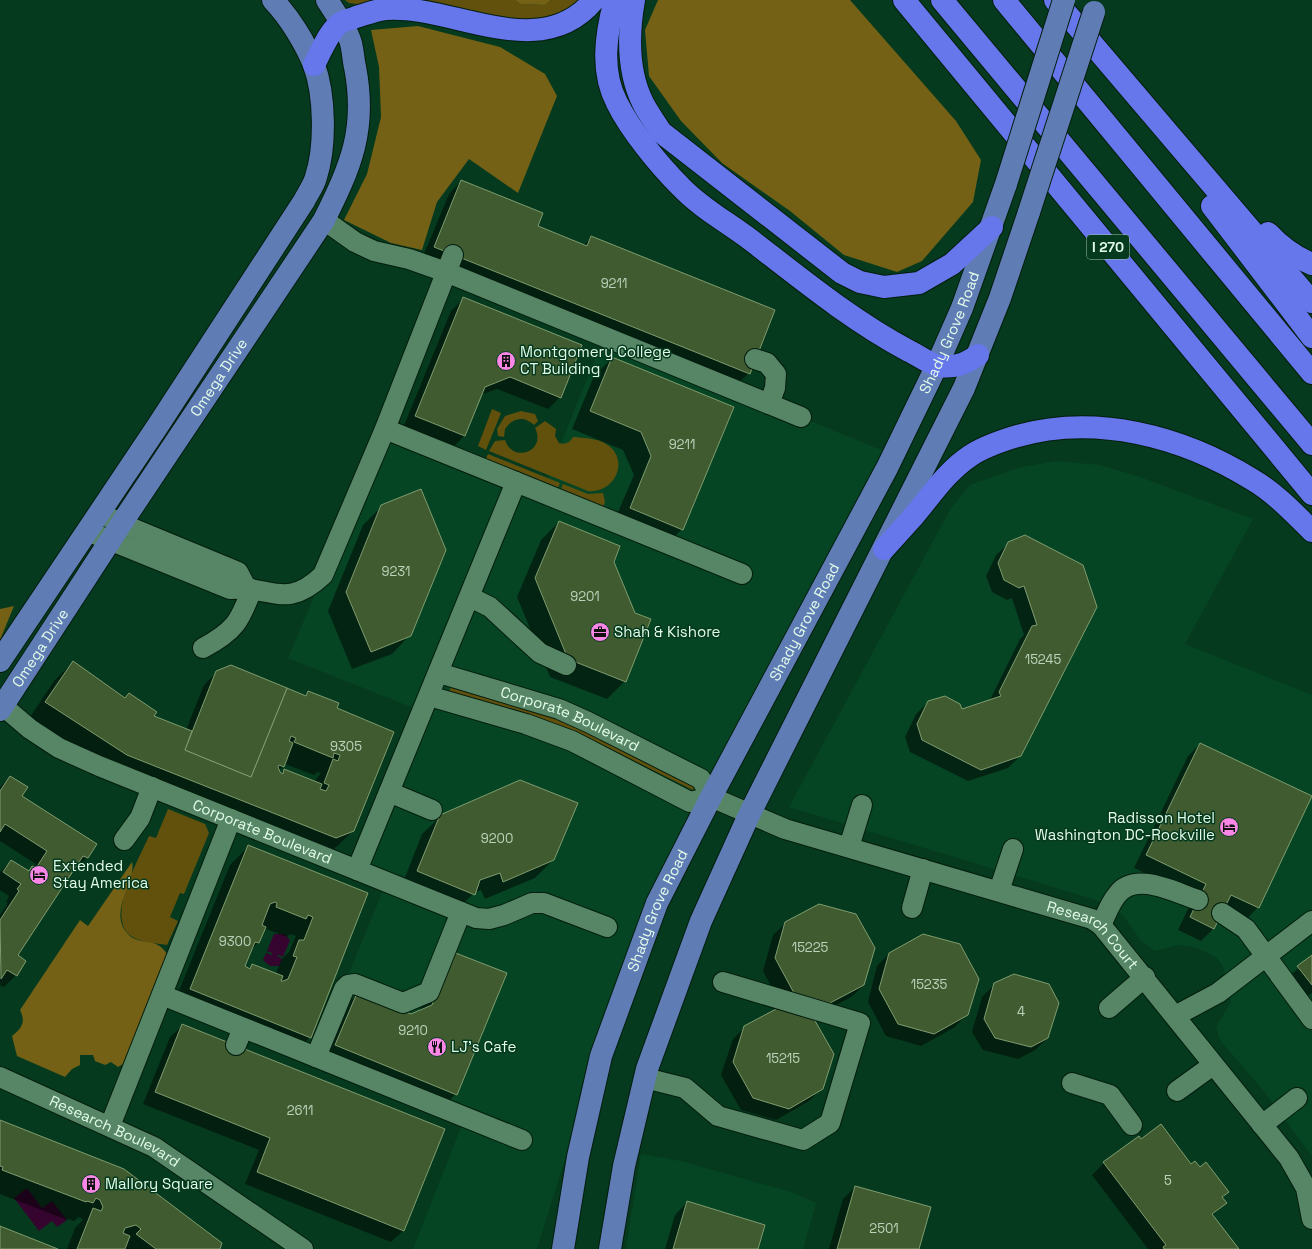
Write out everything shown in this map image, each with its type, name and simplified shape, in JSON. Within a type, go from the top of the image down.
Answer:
[{"type":"highway","points":[[314,65],[330,36],[341,22],[386,9],[408,10],[515,31],[538,30],[556,26],[574,18],[594,0]]},
{"type":"highway","points":[[615,0],[608,24],[605,48],[609,80],[616,103],[633,131],[681,187],[711,213],[755,243],[798,278],[876,333],[937,366],[954,367],[967,363],[978,355]]},
{"type":"highway","points":[[634,0],[629,26],[631,65],[643,103],[661,132],[842,273],[860,282],[884,287],[919,283],[952,264],[992,227]]},
{"type":"highway","name":"I 270","points":[[904,0],[1312,494]]},
{"type":"highway","name":"I 270","points":[[942,0],[1312,444]]},
{"type":"highway","points":[[1004,0],[1312,374]]},
{"type":"highway","points":[[1055,0],[1204,177],[1312,302]]},
{"type":"highway","points":[[1171,136],[1177,161],[1312,337]]},
{"type":"highway","points":[[1204,177],[1227,192],[1278,244],[1299,259],[1312,264]]},
{"type":"highway","points":[[884,549],[939,484],[957,466],[971,455],[995,443],[1033,431],[1085,426],[1127,430],[1198,450],[1254,480],[1290,509],[1312,531]]},
{"type":"main road","name":"Omega Drive","points":[[0,661],[304,201],[316,178],[322,153],[322,119],[321,101],[314,65],[292,26],[273,0]]},
{"type":"main road","name":"Omega Drive","points":[[2,708],[116,532],[324,220],[344,179],[355,146],[360,114],[357,77],[350,41],[341,22],[327,0]]},
{"type":"main road","name":"Shady Grove Road","points":[[563,1249],[578,1157],[601,1056],[657,903],[711,797],[887,468],[914,410],[937,366],[962,308],[992,227],[1064,0]]},
{"type":"main road","name":"Shady Grove Road","points":[[610,1249],[624,1166],[645,1078],[701,921],[749,815],[964,388],[1000,298],[1096,6]]},
{"type":"street","points":[[324,220],[355,242],[374,250],[409,259],[450,263],[801,417]]},
{"type":"street","points":[[99,513],[116,532],[230,589],[249,588],[283,595],[296,593],[311,586],[323,575],[385,429],[450,263]]},
{"type":"street","points":[[756,359],[767,363],[776,374],[775,388],[769,404]]},
{"type":"street","points":[[385,429],[742,574]]},
{"type":"street","points":[[357,870],[516,482]]},
{"type":"street","points":[[87,531],[116,532]]},
{"type":"street","points":[[203,648],[215,642],[236,626],[242,616],[249,588]]},
{"type":"street","points":[[470,597],[490,607],[540,653],[566,665]]},
{"type":"street","name":"Corporate Boulevard","points":[[429,696],[526,724],[572,741],[690,802],[711,797],[701,779],[588,722],[559,709],[438,673]]},
{"type":"street","name":"Corporate Boulevard","points":[[2,708],[59,748],[99,766],[476,918],[489,919],[504,916],[532,903],[544,903],[607,927]]},
{"type":"street","points":[[124,840],[140,818],[152,787]]},
{"type":"street","points":[[389,792],[432,810]]},
{"type":"street","points":[[711,797],[749,815]]},
{"type":"street","points":[[848,847],[862,805]]},
{"type":"street","name":"Research Court","points":[[749,815],[785,829],[1092,919],[1101,925],[1145,977],[1213,1065],[1289,1158],[1306,1188],[1312,1219]]},
{"type":"street","points":[[110,1126],[231,819]]},
{"type":"street","points":[[999,891],[1013,849]]},
{"type":"street","points":[[912,908],[923,870]]},
{"type":"street","points":[[1101,925],[1117,894],[1129,885],[1142,884],[1158,886],[1198,900]]},
{"type":"street","points":[[316,1057],[344,989],[348,985],[356,984],[403,1003],[429,992],[461,912]]},
{"type":"street","points":[[1222,913],[1246,929],[1312,1019]]},
{"type":"street","points":[[1175,1016],[1218,993],[1312,921]]},
{"type":"street","points":[[1110,1008],[1145,977]]},
{"type":"street","points":[[645,1078],[685,1088],[718,1116],[803,1140],[830,1123],[860,1024],[723,982]]},
{"type":"street","points":[[162,995],[240,1037],[269,1030],[316,1057],[522,1140]]},
{"type":"street","points":[[1177,1092],[1213,1065]]},
{"type":"street","name":"Research Boulevard","points":[[2,1078],[154,1147],[174,1159],[303,1249]]},
{"type":"street","points":[[1072,1083],[1110,1095],[1132,1125]]},
{"type":"street","points":[[1262,1125],[1297,1098]]},
{"type":"shaded area","points":[[345,0],[515,0],[520,4],[545,5],[551,0],[583,0],[572,8],[535,21],[357,4],[349,3]]},
{"type":"shaded area","points":[[515,0],[551,0],[545,5],[520,4]]},
{"type":"shaded area","points":[[658,0],[850,0],[956,121],[981,160],[973,202],[922,261],[897,272],[844,255],[790,211],[722,163],[681,121],[649,76],[645,30]]},
{"type":"shaded area","points":[[418,26],[500,47],[545,74],[557,96],[518,193],[469,159],[437,202],[422,250],[391,243],[344,220],[367,174],[381,117],[379,67],[371,30]]},
{"type":"shaded area","points":[[604,337],[891,454],[740,733],[597,1056],[537,1249],[413,1249],[465,1117],[315,1057],[386,883],[356,870],[421,711],[288,658],[385,430],[541,493]]},
{"type":"shaded area","points":[[492,409],[501,413],[486,450],[478,446]]},
{"type":"shaded area","points":[[521,411],[535,414],[538,421],[534,425],[526,420],[515,420],[505,429],[504,437],[498,436],[497,429],[505,416]]},
{"type":"shaded area","points":[[545,421],[556,429],[555,436],[559,443],[567,443],[573,437],[590,439],[602,442],[614,450],[618,458],[618,466],[612,481],[606,487],[588,491],[489,451],[495,441],[505,440],[509,447],[515,451],[521,453],[528,452],[536,443],[537,436],[535,428]]},
{"type":"shaded area","points":[[488,454],[560,483],[557,491],[485,461]]},
{"type":"shaded area","points":[[1056,461],[1100,465],[1140,477],[1253,519],[1185,644],[1312,695],[1312,1156],[1262,1089],[1220,1040],[1216,1027],[1231,1002],[1223,966],[1216,957],[1195,947],[1177,945],[1155,951],[1141,941],[1123,915],[1096,900],[789,807],[951,508],[970,485],[1018,468]]},
{"type":"shaded area","points":[[563,484],[588,494],[603,493],[605,502],[602,509],[560,492]]},
{"type":"shaded area","points":[[14,606],[0,640],[0,609]]},
{"type":"shaded area","points":[[451,687],[560,717],[688,781],[695,787],[693,790],[574,731],[449,692]]},
{"type":"shaded area","points":[[168,809],[205,824],[209,833],[184,894],[180,893],[170,917],[178,921],[167,945],[144,941],[131,936],[124,927],[122,915],[123,902],[132,872],[149,836],[156,838]]},
{"type":"shaded area","points":[[132,862],[130,879],[121,908],[120,918],[123,927],[133,938],[158,945],[168,955],[123,1064],[118,1067],[111,1062],[105,1065],[95,1061],[93,1055],[80,1055],[80,1065],[72,1069],[65,1077],[17,1056],[12,1036],[21,1027],[23,1021],[20,1010],[80,920],[88,926]]},
{"type":"shaded area","points":[[274,934],[284,934],[290,940],[283,957],[277,956],[282,959],[279,966],[270,966],[263,960],[266,953],[272,955],[272,953],[267,951]]},
{"type":"shaded area","points":[[641,1154],[681,1161],[791,1192],[816,1203],[803,1249],[626,1249]]},
{"type":"shaded area","points":[[27,1188],[42,1208],[52,1201],[67,1220],[57,1227],[52,1221],[39,1231],[14,1198]]},
{"type":"building","points":[[461,180],[543,213],[538,226],[587,246],[591,236],[775,310],[750,374],[434,247]]},
{"type":"building","name":"Montgomery College CT Building","points":[[463,297],[582,345],[561,398],[510,377],[485,387],[465,436],[415,416]]},
{"type":"building","points":[[612,357],[734,407],[683,530],[630,508],[651,456],[641,432],[590,411]]},
{"type":"building","points":[[421,489],[446,550],[411,636],[371,652],[346,592],[381,505]]},
{"type":"building","points":[[559,521],[620,546],[614,562],[635,613],[651,619],[626,682],[568,659],[535,578]]},
{"type":"building","points":[[1025,535],[1083,565],[1097,607],[1021,756],[981,770],[922,740],[917,724],[928,701],[945,696],[960,704],[962,709],[1001,696],[999,692],[1032,626],[1037,625],[1024,586],[1019,588],[1004,580],[998,563],[1008,542]]},
{"type":"building","points":[[73,661],[125,698],[129,693],[157,712],[154,716],[192,731],[185,750],[251,777],[287,688],[306,696],[308,691],[339,703],[337,708],[394,732],[354,831],[336,838],[127,755],[45,702]],"holes":[[[291,736],[296,738],[294,742],[333,758],[334,753],[340,755],[338,761],[333,759],[324,783],[329,785],[326,791],[320,789],[322,784],[284,769],[283,774],[280,772],[278,767],[279,765],[284,767],[293,743],[289,741]]]},
{"type":"building","points":[[231,665],[287,688],[251,777],[185,750],[216,671]]},
{"type":"building","name":"Radisson Hotel Washington DC-Rockville","points":[[1200,743],[1312,796],[1259,908],[1231,895],[1214,929],[1190,917],[1206,884],[1146,855]]},
{"type":"building","name":"Extended Stay America","points":[[10,776],[28,787],[22,796],[97,844],[88,858],[83,856],[18,955],[26,961],[17,976],[7,970],[1,979],[0,920],[19,891],[17,889],[21,884],[3,872],[11,860],[29,871],[32,866],[36,868],[47,851],[5,824],[0,832],[0,791]]},
{"type":"building","points":[[520,780],[578,803],[554,860],[503,882],[500,873],[480,880],[475,895],[417,871],[440,815]]},
{"type":"building","points":[[248,845],[368,893],[311,1038],[190,989]],"holes":[[[275,902],[277,903],[276,907],[306,919],[308,915],[313,917],[304,940],[299,940],[293,956],[297,957],[288,979],[283,981],[281,981],[283,976],[252,964],[250,969],[245,966],[255,942],[259,943],[266,927],[262,925],[270,904]]]},
{"type":"building","points":[[819,904],[856,914],[875,948],[864,985],[830,1003],[794,993],[775,958],[785,922]]},
{"type":"building","points":[[923,934],[960,944],[979,979],[968,1015],[934,1034],[898,1024],[879,989],[889,953]]},
{"type":"building","points":[[453,952],[507,973],[457,1095],[335,1045],[357,993],[411,1014],[432,1005]]},
{"type":"building","points":[[1312,955],[1312,985],[1297,966]]},
{"type":"building","points":[[1014,974],[1049,984],[1059,1003],[1048,1038],[1031,1047],[995,1038],[984,1019],[994,983]]},
{"type":"building","points":[[778,1008],[814,1019],[834,1054],[823,1089],[789,1109],[753,1098],[733,1062],[744,1026]]},
{"type":"building","points":[[182,1024],[445,1129],[404,1231],[257,1172],[270,1138],[155,1092]]},
{"type":"building","name":"Mallory Square","points":[[0,1120],[124,1169],[222,1243],[220,1249],[156,1249],[136,1234],[141,1229],[136,1225],[125,1228],[123,1233],[130,1236],[125,1249],[77,1249],[93,1208],[101,1211],[103,1207],[100,1200],[96,1198],[93,1203],[86,1202],[2,1170],[3,1167],[0,1166]]},
{"type":"building","points":[[1161,1124],[1191,1164],[1195,1161],[1200,1167],[1206,1162],[1229,1192],[1222,1197],[1227,1203],[1212,1214],[1239,1249],[1164,1249],[1163,1247],[1166,1245],[1103,1162],[1139,1136],[1141,1139]]},
{"type":"building","points":[[855,1186],[931,1207],[919,1249],[837,1249]]},
{"type":"building","points":[[687,1201],[765,1225],[758,1249],[673,1249]]},
{"type":"building","points":[[0,1226],[58,1249],[0,1249]]},
{"type":"place","name":"Montgomery College CT Building","points":[[506,361]]},
{"type":"place","name":"Shah & Kishore","points":[[600,632]]},
{"type":"place","name":"Radisson Hotel Washington DC-Rockville","points":[[1229,827]]},
{"type":"place","name":"Extended Stay America","points":[[39,875]]},
{"type":"place","name":"LJ's Cafe","points":[[437,1047]]},
{"type":"place","name":"Mallory Square","points":[[91,1184]]}]
